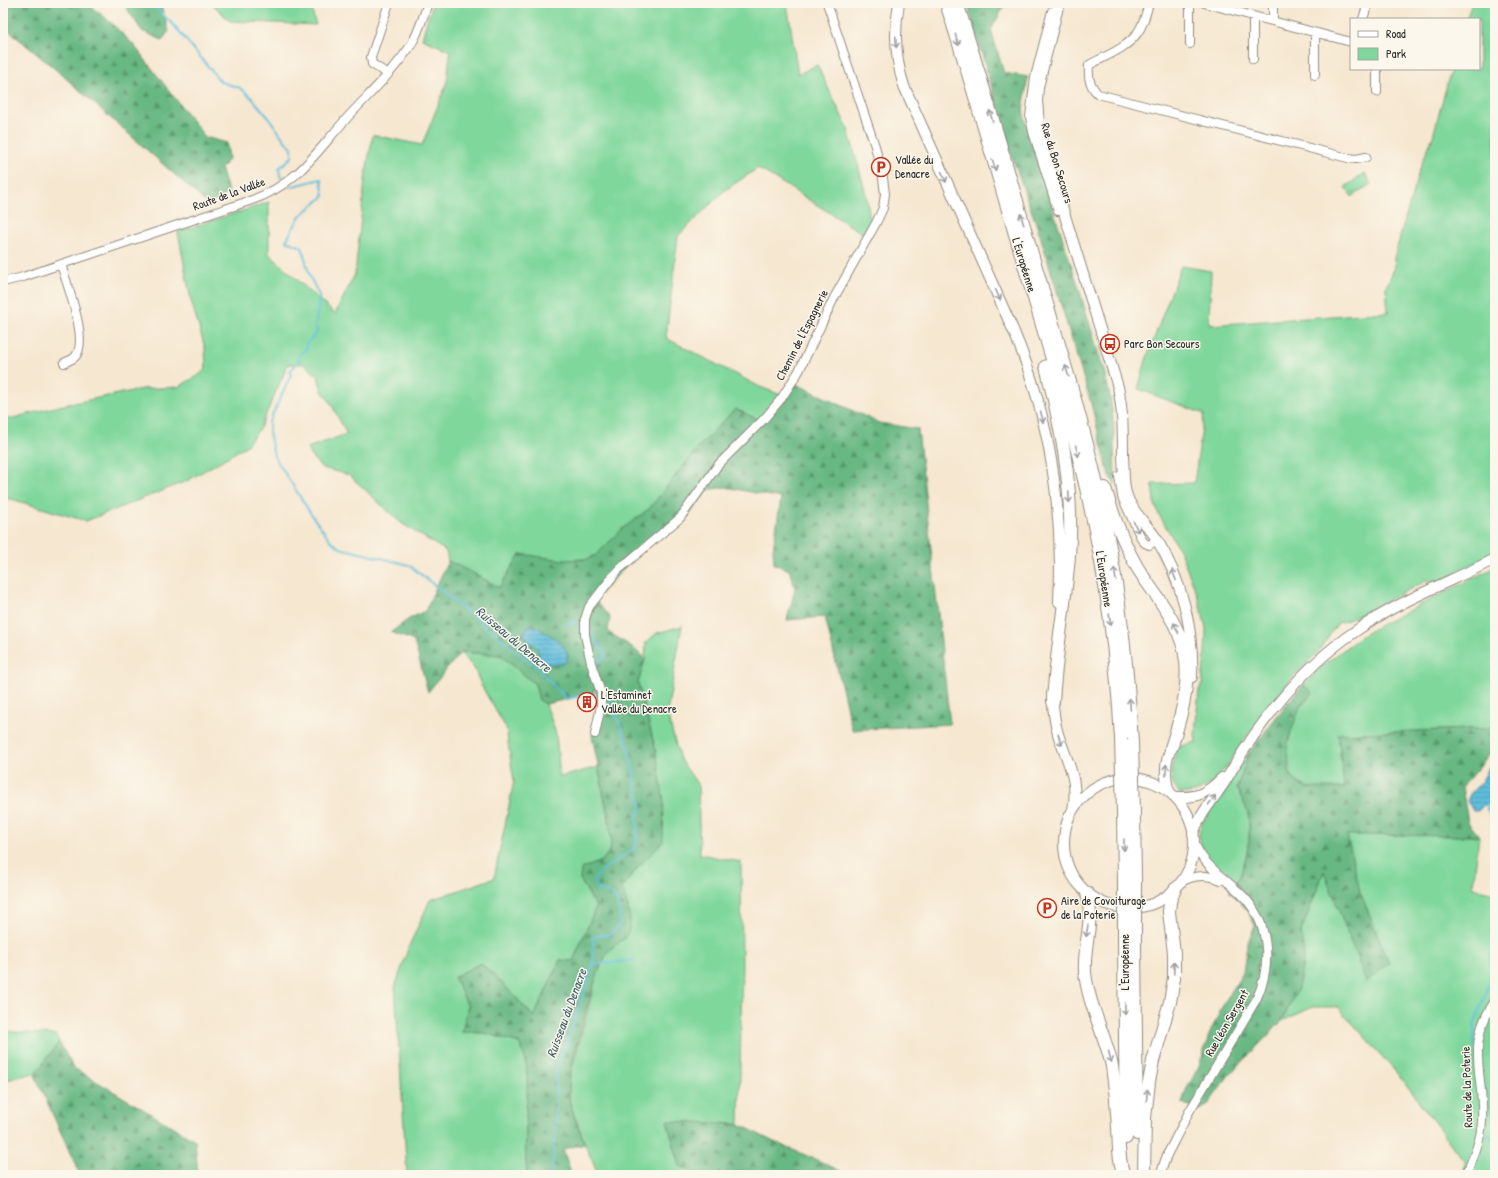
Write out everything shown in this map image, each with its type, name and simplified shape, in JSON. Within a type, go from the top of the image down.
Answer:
[{"type":"highway","name":"L'Européenne","points":[[946,3],[1067,412],[1091,508],[1102,565],[1117,687],[1126,740]]},
{"type":"highway","name":"L'Européenne","points":[[957,3],[1043,291],[1088,449],[1106,527],[1117,592],[1125,656],[1129,812],[1130,943],[1137,1175]]},
{"type":"highway","points":[[1012,225],[1056,410],[1068,481],[1070,516],[1069,553],[1053,702]]},
{"type":"highway","points":[[1088,449],[1097,461],[1114,515],[1127,547],[1140,572],[1172,619],[1183,646],[1186,666],[1184,696],[1180,720],[1171,748]]},
{"type":"highway","points":[[1144,1175],[1145,1118],[1149,1082],[1173,984],[1174,959],[1168,912],[1170,901],[1178,886]]},
{"type":"highway","points":[[1087,893],[1090,910],[1085,951],[1086,977],[1089,994],[1104,1038],[1111,1065],[1117,1107],[1120,1164],[1125,1175]]},
{"type":"highway","name":"L'Européenne","points":[[1125,1175],[1130,943]]},
{"type":"main road","points":[[899,3],[896,24],[896,43],[899,68],[904,86],[1017,339],[1035,390],[1047,438],[1057,500],[1060,547],[1059,601],[1052,665],[1053,702],[1057,731],[1074,781],[1075,795],[1073,810]]},
{"type":"main road","name":"Rue du Bon Secours","points":[[1059,3],[1038,87],[1038,126],[1076,258],[1120,399],[1123,422],[1124,486],[1126,494],[1132,506],[1157,540]]},
{"type":"main road","points":[[1157,540],[1172,569],[1184,602],[1190,628],[1192,655],[1192,680],[1188,706],[1177,737],[1166,761],[1166,780],[1172,795]]},
{"type":"main road","points":[[1194,838],[1186,812],[1172,795],[1159,785],[1130,778],[1117,779],[1090,791],[1080,800],[1073,810],[1064,832],[1065,856],[1071,874],[1080,886],[1087,893],[1105,904],[1129,908],[1142,907],[1165,897],[1178,886],[1190,865],[1194,838],[1199,819],[1222,786],[1234,765],[1278,703],[1319,660],[1357,630],[1386,613],[1495,560]]},
{"type":"main road","points":[[1172,795],[1192,797],[1205,792],[1217,784],[1234,765]]},
{"type":"street","points":[[388,74],[372,64],[370,57],[389,3]]},
{"type":"street","name":"Route de la Vallée","points":[[3,282],[252,200],[278,188],[306,166],[342,123],[388,74],[412,45],[428,3]]},
{"type":"street","name":"Chemin de l'Espagnerie","points":[[595,734],[601,697],[600,686],[591,663],[585,635],[584,622],[588,608],[612,576],[680,518],[718,465],[764,419],[781,399],[799,372],[838,289],[881,212],[885,194],[881,167],[827,3]]},
{"type":"street","name":"Rue du Bon Secours","points":[[1054,3],[1035,77],[1030,120],[1076,258]]},
{"type":"street","points":[[1149,3],[1142,25],[1135,36],[1121,48],[1089,65],[1090,82],[1098,94],[1348,158],[1356,159],[1366,157]]},
{"type":"street","points":[[1190,3],[1190,44]]},
{"type":"street","points":[[1273,21],[1274,3]]},
{"type":"street","points":[[1363,18],[1368,3]]},
{"type":"street","points":[[1209,4],[1350,42]]},
{"type":"street","points":[[1253,16],[1253,59]]},
{"type":"street","points":[[1314,33],[1315,74]]},
{"type":"street","points":[[1377,70],[1377,92]]},
{"type":"street","points":[[61,264],[81,337],[76,356],[64,363]]},
{"type":"street","name":"Rue du Bon Secours","points":[[1092,308],[1112,382],[1116,403],[1121,492],[1143,542],[1147,545],[1152,545],[1157,540]]},
{"type":"street","name":"Rue Léon Sergent","points":[[1160,1175],[1164,1161],[1173,1142],[1189,1112],[1249,1011],[1260,991],[1265,975],[1266,950],[1260,922],[1244,898],[1203,860],[1194,838]]},
{"type":"street","points":[[1178,886],[1194,877],[1202,875],[1211,876],[1227,883]]},
{"type":"street","name":"Route de la Poterie","points":[[1466,1175],[1478,1144],[1482,1125],[1478,1050],[1479,1035],[1485,1016],[1495,1001]]},
{"type":"green space","points":[[3,3],[86,3],[106,18],[133,44],[205,137],[227,143],[229,160],[221,168],[229,193],[208,204],[61,74],[3,26]]},
{"type":"green space","points":[[123,3],[160,3],[169,31],[162,40],[142,31]]},
{"type":"green space","points":[[211,3],[310,3],[316,25],[230,21]]},
{"type":"green space","points":[[433,3],[787,3],[798,74],[817,65],[848,129],[866,194],[871,225],[865,235],[758,168],[724,191],[678,236],[666,338],[760,387],[784,396],[764,422],[735,409],[695,451],[650,508],[621,530],[596,555],[588,559],[563,560],[520,554],[500,588],[448,561],[446,551],[401,523],[349,475],[322,468],[310,455],[307,448],[347,434],[329,400],[322,391],[318,376],[304,364],[288,364],[260,428],[246,446],[187,481],[86,521],[11,499],[3,499],[3,417],[13,418],[59,406],[142,389],[178,387],[199,375],[206,369],[205,348],[191,301],[178,232],[269,202],[269,254],[335,314],[355,274],[366,171],[373,135],[422,145],[447,83],[450,51],[422,39]]},
{"type":"green space","points":[[967,3],[1006,3],[991,30],[1004,73],[1028,77],[1023,110],[1030,139],[1076,279],[1105,374],[1111,401],[1114,428],[1115,484],[1109,475],[1090,400],[1039,232],[1012,157]]},
{"type":"green space","points":[[1472,3],[1495,3],[1495,555],[1433,584],[1428,580],[1349,620],[1338,623],[1317,653],[1294,676],[1250,732],[1224,770],[1211,784],[1196,792],[1180,794],[1175,788],[1171,777],[1171,771],[1178,747],[1196,742],[1195,733],[1199,690],[1202,684],[1206,628],[1197,594],[1179,549],[1159,515],[1154,502],[1152,484],[1194,483],[1204,414],[1138,389],[1146,360],[1181,266],[1211,271],[1209,325],[1388,312],[1386,287],[1395,267],[1394,258],[1419,171],[1433,136],[1451,70],[1480,70],[1480,18],[1466,18]]},
{"type":"green space","points":[[1365,173],[1371,184],[1352,197],[1345,187]]},
{"type":"green space","points":[[794,383],[879,423],[918,429],[950,724],[852,730],[825,617],[787,620],[795,589],[789,570],[774,564],[773,549],[781,498],[725,487],[708,490],[685,520],[655,538],[631,560],[595,600],[610,617],[608,632],[631,646],[645,659],[638,683],[656,751],[664,801],[663,842],[639,866],[622,888],[629,913],[630,924],[628,933],[608,951],[601,966],[589,999],[572,1064],[569,1098],[585,1144],[563,1149],[570,1169],[570,1175],[527,1175],[527,1068],[523,1051],[519,1043],[484,1033],[462,1032],[468,1006],[454,977],[481,963],[534,1017],[560,960],[573,961],[596,907],[580,879],[581,869],[602,861],[611,848],[610,825],[592,736],[599,707],[596,687],[593,693],[546,704],[539,700],[535,684],[500,655],[461,652],[428,692],[414,641],[391,632],[409,619],[425,611],[448,561],[499,588],[520,554],[563,560],[588,559],[596,555],[621,530],[650,508],[695,451],[735,409],[764,422]]},
{"type":"green space","points":[[1495,567],[1495,728],[1338,734],[1344,788],[1313,788],[1296,782],[1291,776],[1288,767],[1288,745],[1296,714],[1300,707],[1313,693],[1303,685],[1327,662],[1363,635]]},
{"type":"green space","points":[[682,626],[667,713],[680,759],[698,785],[700,854],[741,862],[742,964],[739,1124],[667,1121],[680,1166],[705,1175],[598,1175],[569,1100],[569,1080],[597,975],[607,953],[617,943],[625,938],[630,920],[622,888],[639,866],[656,751],[638,683],[645,659],[646,642],[657,633]]},
{"type":"green space","points":[[460,652],[500,655],[535,684],[539,700],[546,704],[556,734],[560,777],[598,767],[610,825],[611,848],[602,861],[580,879],[596,907],[573,961],[560,960],[534,1017],[481,963],[454,977],[468,1006],[462,1032],[484,1033],[519,1043],[523,1051],[527,1068],[527,1175],[407,1175],[395,987],[409,946],[430,900],[494,878],[514,781],[506,728],[482,687],[474,668]]},
{"type":"green space","points":[[1303,685],[1313,693],[1300,707],[1288,740],[1289,772],[1296,782],[1309,788],[1344,788],[1338,734],[1495,728],[1495,748],[1462,787],[1468,822],[1479,836],[1347,835],[1360,892],[1389,963],[1366,982],[1324,871],[1301,932],[1304,957],[1298,988],[1282,1021],[1229,1075],[1207,1106],[1199,1110],[1182,1103],[1186,1090],[1199,1066],[1209,1035],[1224,1003],[1243,973],[1247,944],[1255,926],[1244,907],[1229,892],[1240,875],[1244,865],[1247,855],[1249,835],[1248,814],[1237,788],[1249,753],[1280,712]]},
{"type":"green space","points":[[1249,753],[1237,788],[1248,814],[1249,840],[1243,867],[1237,883],[1218,869],[1207,857],[1200,843],[1199,834],[1202,823]]},
{"type":"green space","points":[[1347,835],[1479,836],[1473,888],[1495,893],[1495,1175],[1462,1175],[1467,1163],[1459,1155],[1402,1079],[1338,1007],[1313,1007],[1282,1021],[1298,988],[1304,957],[1301,932],[1324,871],[1366,981],[1389,963],[1360,892]]},
{"type":"green space","points":[[3,1031],[56,1035],[59,1042],[42,1065],[34,1073],[3,1081]]},
{"type":"green space","points":[[59,1042],[74,1068],[195,1140],[198,1175],[80,1175],[34,1073],[42,1065]]},
{"type":"green space","points":[[667,1121],[739,1124],[772,1141],[848,1175],[705,1175],[680,1166]]},
{"type":"water","points":[[533,625],[551,635],[562,644],[567,655],[566,662],[554,665],[541,660],[537,648],[528,641],[524,634],[528,626]]},
{"type":"water","points":[[1495,764],[1495,792],[1491,797],[1490,804],[1484,805],[1478,811],[1473,811],[1467,801],[1470,794],[1482,781],[1488,769]]},
{"type":"waterway","name":"Ruisseau du Denacre","points":[[150,3],[172,23],[221,82],[240,88],[251,97],[269,118],[285,141],[292,147],[292,157],[279,168],[281,178]]},
{"type":"waterway","name":"Ruisseau du Denacre","points":[[289,187],[321,179],[324,196],[300,216],[286,241],[302,247],[310,277],[320,297],[315,325],[317,330],[316,334],[306,344],[307,348],[298,357],[299,361],[290,371],[291,375],[269,422],[269,432],[274,456],[313,517],[331,541],[340,548],[409,565],[535,666],[567,699],[584,694],[598,693]]},
{"type":"waterway","points":[[1490,299],[1495,304]]},
{"type":"waterway","points":[[564,624],[574,622],[582,629]]},
{"type":"waterway","points":[[586,631],[590,632],[606,657],[595,665]]},
{"type":"waterway","name":"Ruisseau du Denacre","points":[[552,1175],[556,1117],[556,1067],[567,1042],[593,965],[593,937],[609,935],[621,924],[615,897],[611,894],[598,890],[594,880],[602,870],[635,848],[637,837],[637,816],[641,808],[625,737],[618,719],[604,695]]},
{"type":"waterway","points":[[1487,803],[1487,810],[1489,810],[1489,814],[1493,814],[1494,817]]},
{"type":"waterway","points":[[1474,1046],[1474,1025],[1493,974],[1490,956],[1495,921]]},
{"type":"waterway","points":[[593,965],[635,960]]},
{"type":"waterway","points":[[1488,1132],[1495,1143]]},
{"type":"place","name":"Vallée du Denacre","points":[[881,167]]},
{"type":"place","name":"Parc Bon Secours","points":[[1110,344]]},
{"type":"place","name":"L'Estaminet Vallée du Denacre","points":[[587,702]]},
{"type":"place","name":"Aire de Covoiturage de la Poterie","points":[[1047,908]]}]
